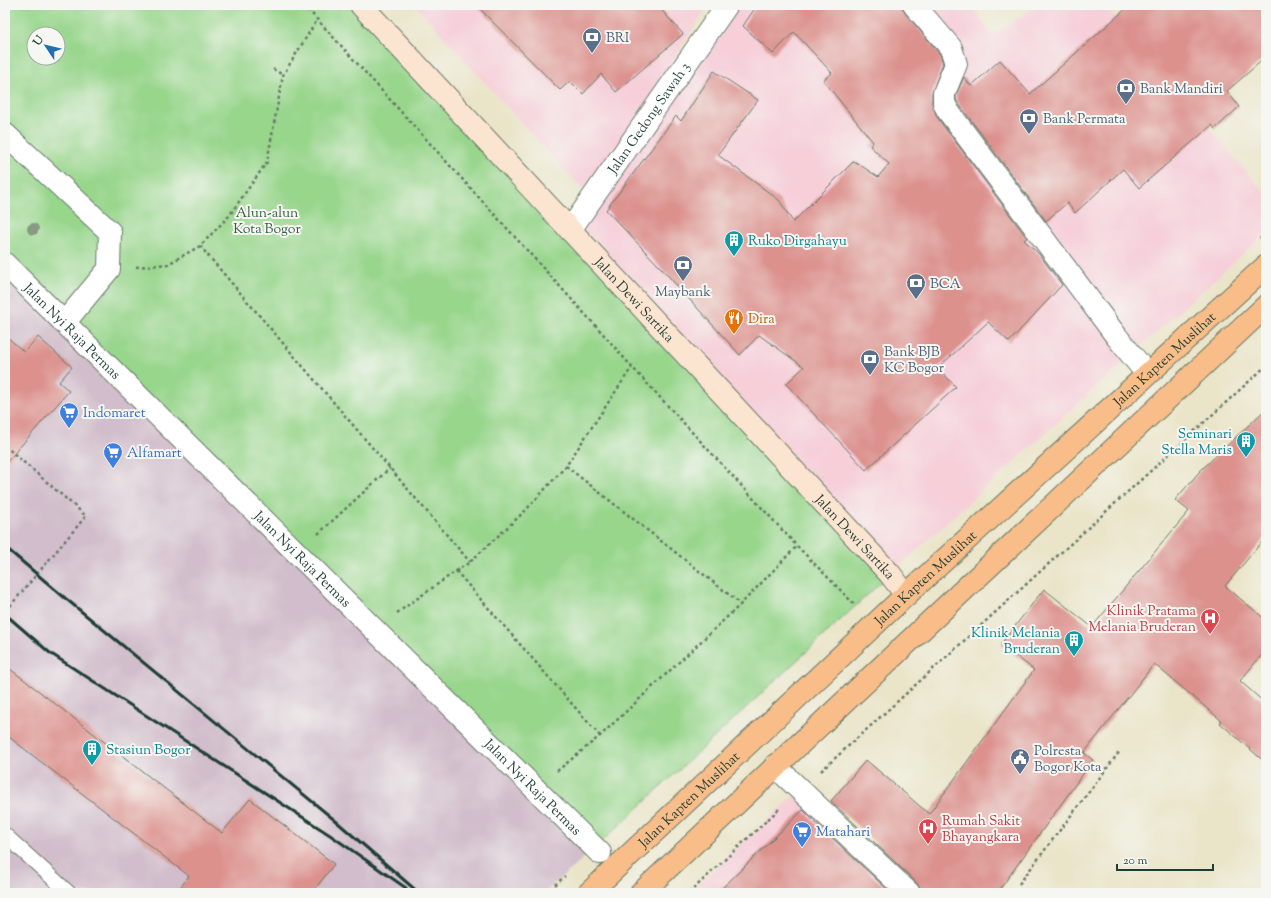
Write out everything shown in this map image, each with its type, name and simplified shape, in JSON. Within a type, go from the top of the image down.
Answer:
[{"type":"main road","name":"Jalan Kapten Muslihat","points":[[589,893],[906,595],[1266,266]]},
{"type":"main road","points":[[641,893],[1266,306]]},
{"type":"street","name":"Jalan Dewi Sartika","points":[[361,5],[890,574],[906,595]]},
{"type":"street","name":"Jalan Gedong Sawah 3","points":[[570,230],[727,5]]},
{"type":"street","points":[[914,5],[951,48],[956,64],[944,93],[944,103],[948,111],[1117,337],[1147,374]]},
{"type":"street","points":[[5,134],[110,232],[109,269],[64,323]]},
{"type":"street","name":"Jalan Nyi Raja Permas","points":[[5,264],[600,853]]},
{"type":"street","points":[[775,766],[909,893]]},
{"type":"lane","points":[[5,835],[69,893]]},
{"type":"path","points":[[304,5],[632,367],[797,546],[856,606]]},
{"type":"path","points":[[109,269],[168,264],[200,246],[229,216],[267,162],[283,75],[317,20]]},
{"type":"path","points":[[273,69],[283,75]]},
{"type":"path","points":[[200,246],[470,562]]},
{"type":"path","points":[[688,893],[1266,366]]},
{"type":"path","points":[[374,630],[470,562],[525,511],[566,466],[632,367]]},
{"type":"path","points":[[5,446],[86,516],[5,612]]},
{"type":"path","points":[[566,466],[741,604]]},
{"type":"path","points":[[297,554],[390,468]]},
{"type":"path","points":[[535,789],[600,736],[741,604],[797,546]]},
{"type":"path","points":[[456,571],[600,736]]},
{"type":"path","points":[[1019,884],[1120,751]]},
{"type":"shaded area","points":[[415,5],[708,5],[588,196]]},
{"type":"shaded area","points":[[727,5],[972,5],[992,36],[1038,5],[1105,5],[1266,195],[1266,233],[890,574],[570,230]]},
{"type":"shaded area","name":"Stasiun Bogor","points":[[5,264],[595,848],[544,893],[5,893]]},
{"type":"shaded area","points":[[800,790],[915,893],[689,893]]},
{"type":"green space","name":"Alun-alun Kota Bogor","points":[[5,5],[360,5],[890,574],[595,848],[5,264]]},
{"type":"building","name":"BRI","points":[[476,5],[657,5],[683,34],[616,92],[601,74],[583,94],[570,81],[560,90]]},
{"type":"building","points":[[757,5],[902,5],[905,13],[940,54],[943,63],[932,93],[932,103],[937,117],[1027,238],[1024,240],[1039,254],[1062,285],[1009,342],[988,322],[938,368],[956,387],[866,470],[786,384],[804,367],[759,335],[740,355],[606,210],[676,116],[681,121],[714,71],[758,100],[718,155],[779,200],[793,222],[854,161],[878,177],[889,164],[870,146],[873,142],[823,80],[832,73],[794,32],[773,54],[743,26]]},
{"type":"building","points":[[1130,5],[1266,5],[1266,57],[1227,91],[1239,107],[1215,129],[1212,125],[1139,188],[1123,169],[1075,213],[1067,203],[1046,221],[956,100],[956,95],[964,77],[971,86],[1000,60],[1030,94]]},
{"type":"building","points":[[5,335],[24,352],[38,337],[72,367],[59,382],[69,391],[5,464]]},
{"type":"building","points":[[1266,409],[1266,537],[1225,586],[1266,620],[1266,650],[1240,681],[1266,704],[1266,763],[1220,723],[1222,721],[1154,664],[1084,753],[1093,760],[997,893],[921,893],[921,889],[918,884],[831,801],[866,760],[929,814],[1034,670],[1001,644],[1044,589],[1092,627],[1189,511],[1175,500],[1200,471]]},
{"type":"building","name":"Stasiun Bogor","points":[[5,665],[222,833],[250,799],[334,864],[312,893],[176,893],[189,876],[5,734]]},
{"type":"building","name":"Matahari","points":[[803,810],[814,821],[891,893],[717,893]]},
{"type":"railway","points":[[5,547],[337,822],[419,893]]},
{"type":"railway","points":[[5,614],[50,653],[330,835],[406,888]]},
{"type":"place","name":"BRI","points":[[592,54]]},
{"type":"place","name":"Bank Mandiri","points":[[1126,105]]},
{"type":"place","name":"Bank Permata","points":[[1029,135]]},
{"type":"place","name":"Ruko Dirgahayu","points":[[734,257]]},
{"type":"place","name":"Maybank","points":[[683,282]]},
{"type":"place","name":"BCA","points":[[916,300]]},
{"type":"place","name":"Dira","points":[[734,335]]},
{"type":"place","name":"Bank BJB KC Bogor","points":[[870,376]]},
{"type":"place","name":"Indomaret","points":[[69,429]]},
{"type":"place","name":"Seminari Stella Maris","points":[[1246,458]]},
{"type":"place","name":"Alfamart","points":[[113,469]]},
{"type":"place","name":"Klinik Pratama Melania Bruderan","points":[[1210,635]]},
{"type":"place","name":"Klinik Melania Bruderan","points":[[1074,657]]},
{"type":"place","name":"Stasiun Bogor","points":[[92,766]]},
{"type":"place","name":"Polresta Bogor Kota","points":[[1020,775]]},
{"type":"place","name":"Rumah Sakit Bhayangkara","points":[[928,845]]},
{"type":"place","name":"Matahari","points":[[802,848]]}]
